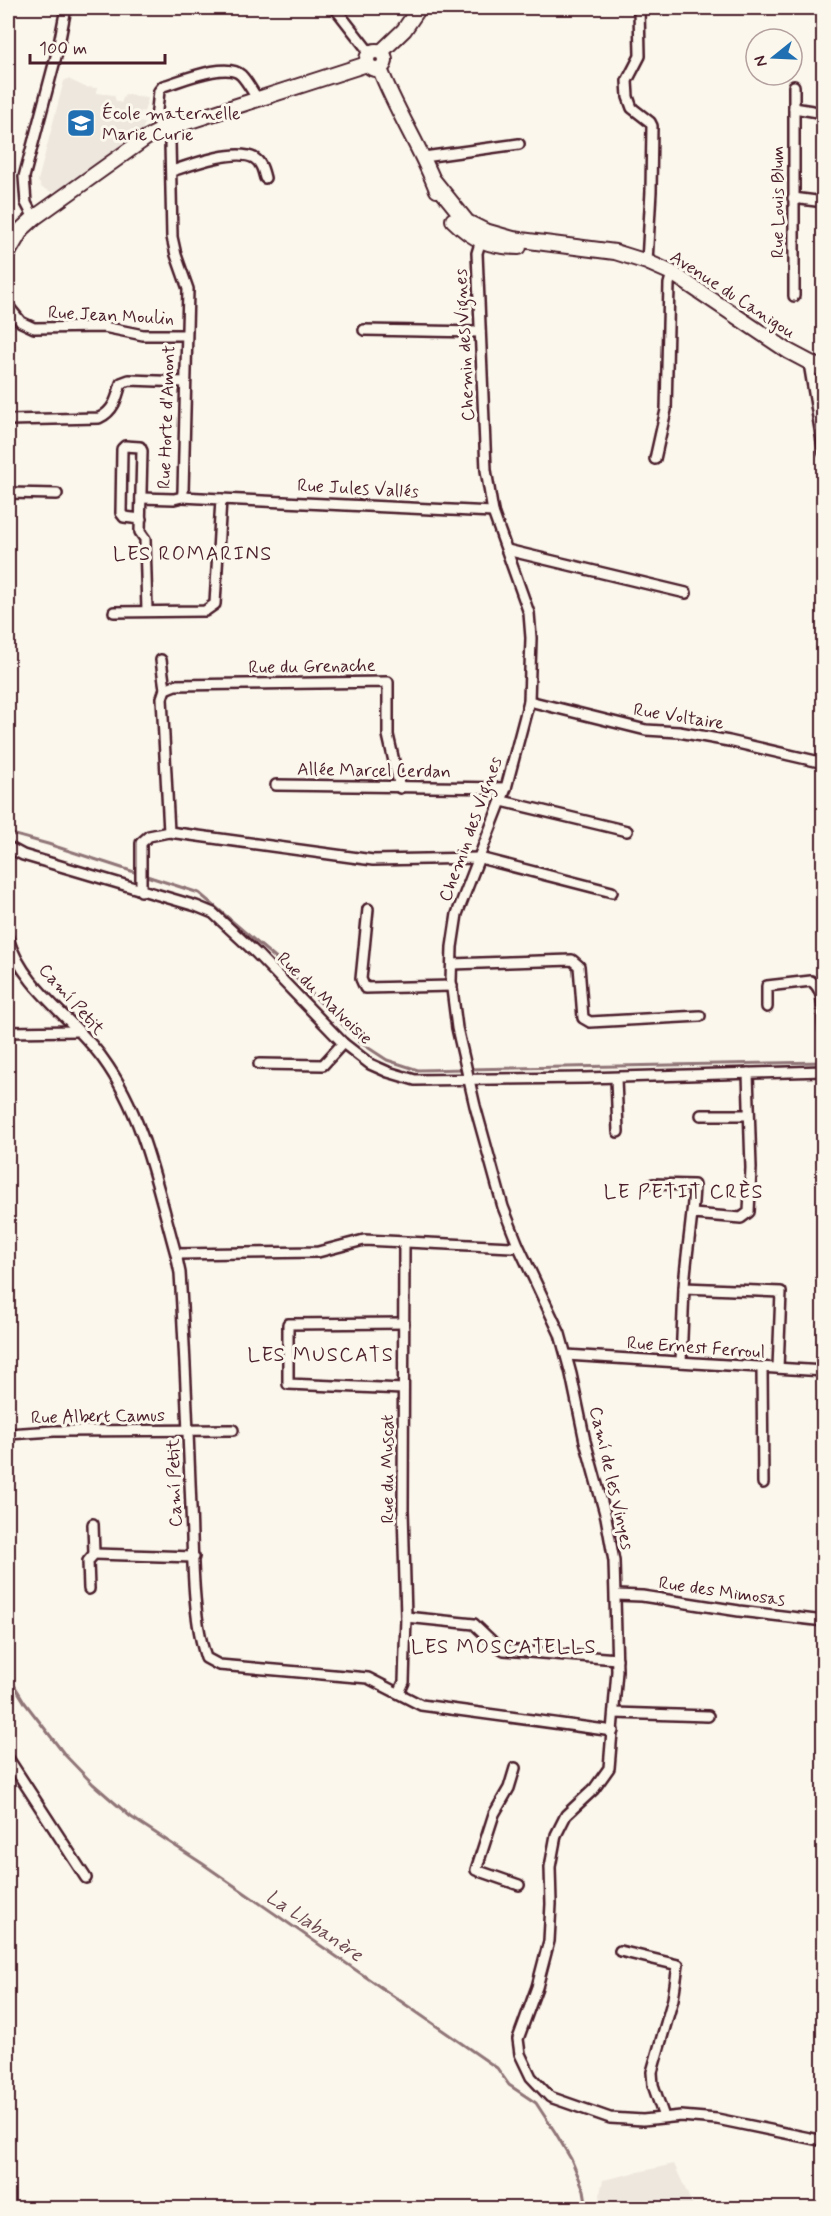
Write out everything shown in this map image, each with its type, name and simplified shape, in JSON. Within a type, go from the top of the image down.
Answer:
[{"type":"main road","points":[[8,253],[22,229],[34,218],[146,138],[162,130],[377,60],[404,30],[419,8]]},
{"type":"main road","name":"Avenue du Canigou","points":[[377,60],[389,94],[424,157],[441,199],[452,219],[466,233],[483,236],[513,247],[550,245],[615,252],[647,262],[672,273],[809,363],[824,370]]},
{"type":"street","points":[[34,218],[26,202],[24,177],[58,49],[66,8]]},
{"type":"street","points":[[335,8],[377,60]]},
{"type":"street","points":[[639,8],[640,56],[627,81],[628,98],[632,108],[652,126],[647,262]]},
{"type":"street","name":"Rue Horte d'Amont","points":[[141,498],[174,499],[182,497],[185,440],[188,289],[172,237],[170,142],[156,119],[159,91],[163,86],[217,70],[230,69],[240,74],[257,98]]},
{"type":"street","name":"Rue Louis Blum","points":[[794,296],[795,87]]},
{"type":"street","points":[[794,108],[824,113]]},
{"type":"street","points":[[424,157],[519,144]]},
{"type":"street","points":[[172,171],[219,156],[249,156],[261,165],[265,178]]},
{"type":"street","points":[[793,198],[824,202]]},
{"type":"street","name":"Chemin des Vignes","points":[[469,1078],[452,986],[452,947],[457,914],[507,788],[529,701],[531,638],[529,613],[493,512],[486,470],[477,254],[483,236]]},
{"type":"street","points":[[655,459],[666,410],[669,284],[672,273]]},
{"type":"street","name":"Rue Jean Moulin","points":[[8,306],[21,322],[34,328],[104,327],[143,335],[186,335]]},
{"type":"street","points":[[364,330],[480,332]]},
{"type":"street","points":[[809,363],[824,453]]},
{"type":"street","points":[[8,420],[99,418],[115,405],[121,383],[129,380],[185,382]]},
{"type":"street","points":[[141,519],[124,517],[121,513],[122,449],[125,446],[140,447],[142,451],[141,519],[140,532],[145,539],[147,611]]},
{"type":"street","points":[[8,493],[57,494]]},
{"type":"street","name":"Rue Jules Vallés","points":[[182,497],[493,512]]},
{"type":"street","points":[[114,612],[205,611],[215,604],[220,499]]},
{"type":"street","points":[[507,550],[686,593]]},
{"type":"street","points":[[161,660],[165,689],[162,698],[169,832]]},
{"type":"street","name":"Rue du Grenache","points":[[165,689],[175,685],[388,682],[388,735],[400,788]]},
{"type":"street","name":"Rue Voltaire","points":[[529,701],[646,730],[679,732],[729,741],[824,763]]},
{"type":"street","name":"Allée Marcel Cerdan","points":[[276,785],[507,788]]},
{"type":"street","points":[[502,801],[627,831]]},
{"type":"street","points":[[141,887],[142,841],[149,836],[169,832],[373,860],[480,858],[612,892]]},
{"type":"street","name":"Rue du Malvoisie","points":[[8,847],[23,855],[141,887],[213,913],[257,954],[343,1042],[370,1064],[415,1080],[616,1078],[824,1071]]},
{"type":"street","points":[[368,909],[361,979],[365,988],[452,986]]},
{"type":"street","name":"Camí Petit","points":[[8,938],[12,954],[34,985],[102,1057],[118,1081],[136,1117],[176,1254],[180,1273],[198,1623],[206,1658],[219,1665],[368,1678],[421,1705],[613,1731]]},
{"type":"street","points":[[452,964],[572,960],[579,966],[583,1018],[590,1022],[700,1016]]},
{"type":"street","points":[[767,1007],[767,986],[811,981],[817,984],[820,992],[824,1030]]},
{"type":"street","points":[[8,1032],[77,1031]]},
{"type":"street","points":[[259,1064],[323,1065],[343,1042]]},
{"type":"street","points":[[693,1214],[741,1218],[749,1212],[751,1168],[748,1073]]},
{"type":"street","name":"Camí de les Vinyes","points":[[469,1078],[503,1207],[518,1245],[542,1294],[566,1355],[585,1441],[606,1517],[614,1561],[616,1595],[617,1659],[609,1768],[594,1789],[566,1815],[556,1835],[550,1867],[549,1941],[537,1987],[518,2039],[520,2054],[531,2077],[550,2097],[610,2118],[643,2120],[681,2116],[717,2119],[824,2141]]},
{"type":"street","points":[[616,1078],[618,1132]]},
{"type":"street","points":[[701,1115],[748,1115]]},
{"type":"street","points":[[653,1184],[694,1185],[691,1234],[686,1246],[681,1362]]},
{"type":"street","points":[[176,1254],[295,1254],[318,1252],[364,1240],[512,1247],[518,1245]]},
{"type":"street","name":"Rue du Muscat","points":[[399,1693],[404,1682],[406,1617],[403,1510],[404,1243]]},
{"type":"street","points":[[684,1288],[781,1292],[778,1368]]},
{"type":"street","points":[[403,1389],[288,1384],[288,1324],[404,1323]]},
{"type":"street","name":"Rue Ernest Ferroul","points":[[566,1355],[824,1371]]},
{"type":"street","points":[[762,1368],[763,1483]]},
{"type":"street","name":"Rue Albert Camus","points":[[8,1434],[54,1431],[233,1430]]},
{"type":"street","points":[[89,1589],[88,1561],[94,1554],[93,1524]]},
{"type":"street","points":[[94,1554],[194,1557]]},
{"type":"street","name":"Rue des Mimosas","points":[[616,1595],[642,1596],[824,1621]]},
{"type":"street","points":[[406,1617],[474,1624],[504,1650],[617,1659]]},
{"type":"street","points":[[614,1713],[708,1716]]},
{"type":"street","points":[[8,1758],[87,1878]]},
{"type":"street","points":[[515,1768],[509,1788],[494,1814],[476,1870],[519,1885]]},
{"type":"street","points":[[620,1951],[678,1965],[672,1999],[652,2072],[653,2085],[664,2117]]},
{"type":"shaded area","name":"École maternelle Marie Curie","points":[[68,79],[85,87],[97,88],[96,93],[114,95],[116,101],[121,103],[125,94],[148,98],[138,122],[145,123],[142,131],[60,190],[52,192],[42,188],[38,181],[64,81]]},
{"type":"shaded area","points":[[674,2164],[694,2208],[601,2208],[600,2193],[603,2180]]},
{"type":"waterway","points":[[8,833],[199,893],[280,962],[361,1043],[387,1060],[418,1070],[824,1062]]},
{"type":"waterway","name":"La Llabanère","points":[[8,1675],[25,1703],[65,1755],[93,1784],[131,1817],[203,1864],[497,2068],[509,2085],[536,2103],[571,2159],[584,2190],[587,2208]]},
{"type":"place","name":"École maternelle Marie Curie","points":[[81,123]]},
{"type":"district","name":"LES ROMARINS","points":[[193,553]]},
{"type":"district","name":"LE PETIT CRÈS","points":[[684,1191]]},
{"type":"district","name":"LES MUSCATS","points":[[321,1354]]},
{"type":"district","name":"LES MOSCATELLS","points":[[504,1646]]}]
